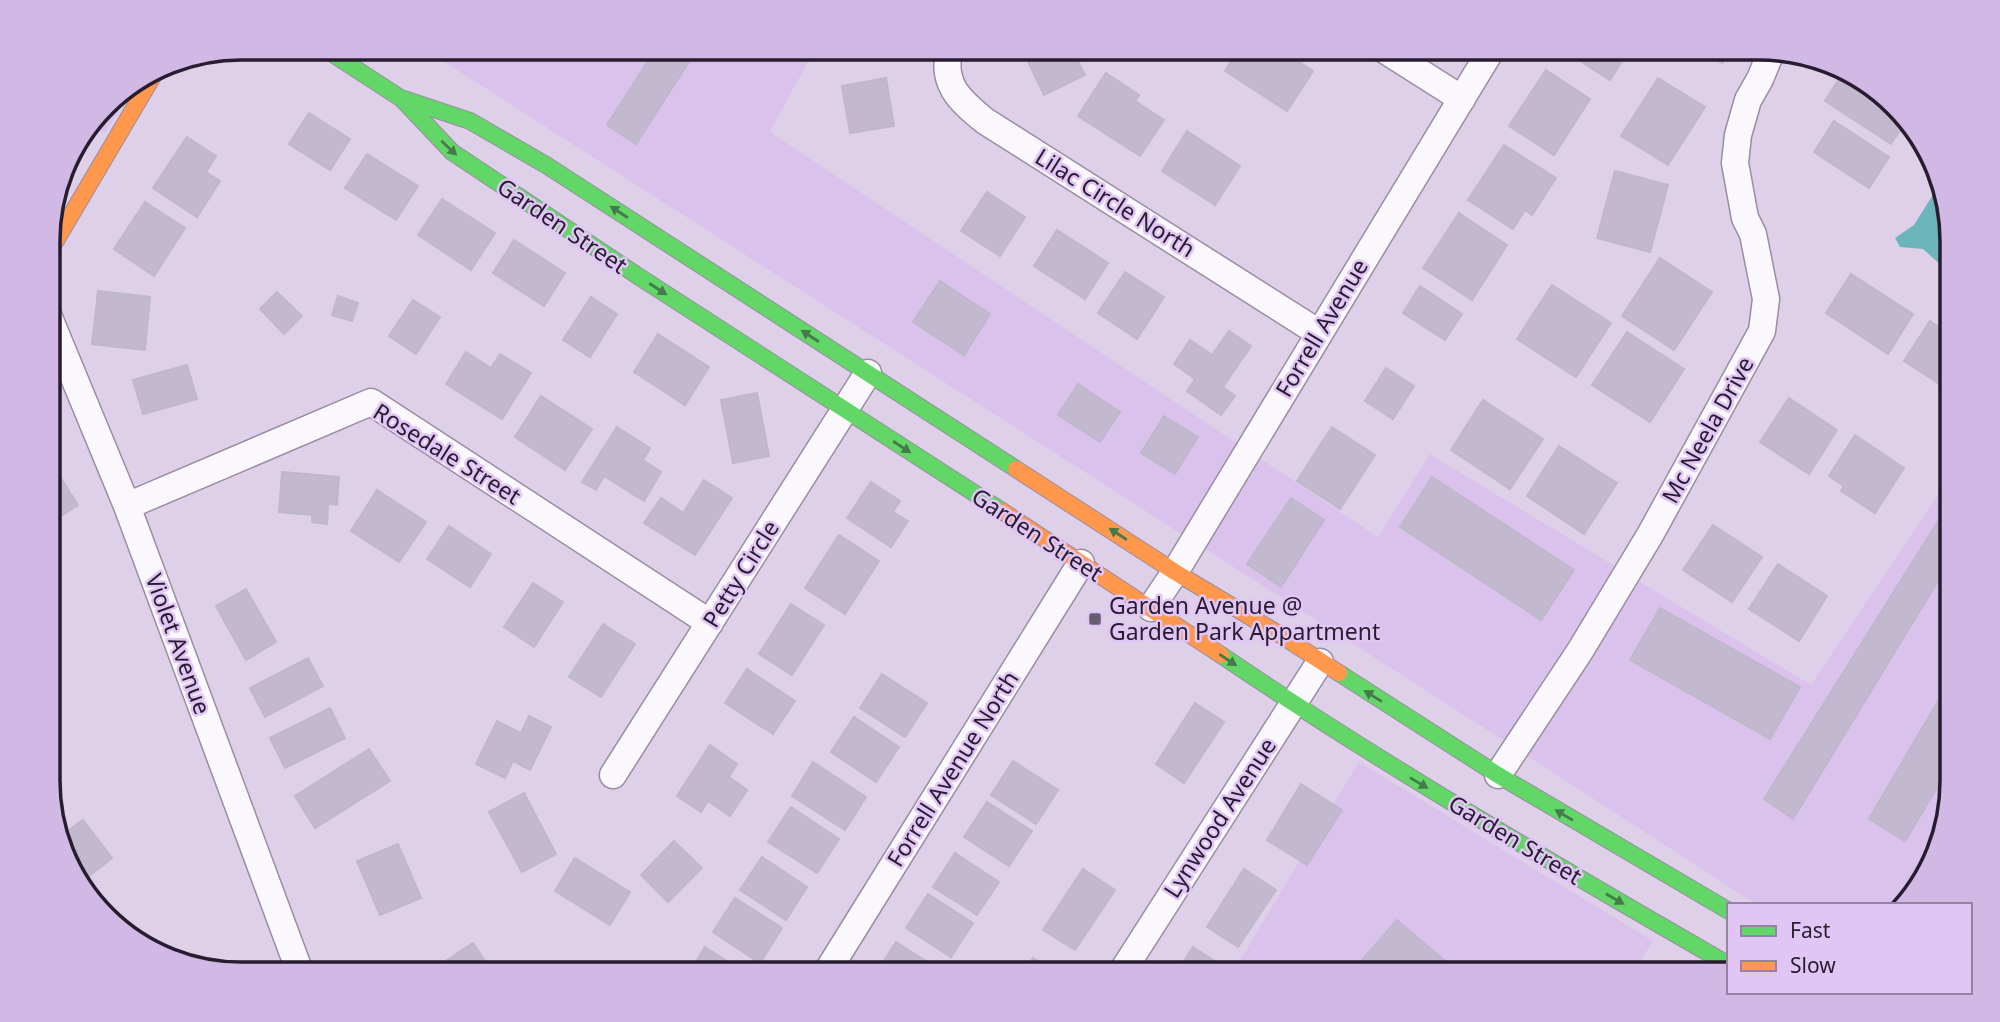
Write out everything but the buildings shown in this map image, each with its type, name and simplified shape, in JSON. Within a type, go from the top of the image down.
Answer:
[{"type":"main road","name":"Garden Street","points":[[340,59],[402,99],[452,152],[1151,608],[1293,704],[1502,834],[1724,962]]},
{"type":"main road","points":[[60,234],[147,86]]},
{"type":"main road","name":"Garden Street","points":[[402,99],[470,121],[546,165],[1175,572],[1282,636],[1498,775],[1727,910]]},
{"type":"street","name":"Lilac Circle North","points":[[947,59],[948,80],[967,106],[985,121],[1319,332]]},
{"type":"street","points":[[1399,59],[1462,99]]},
{"type":"street","name":"Forrell Avenue","points":[[1151,608],[1486,59]]},
{"type":"street","name":"Mc Neela Drive","points":[[1498,775],[1580,651],[1643,547],[1762,331],[1766,299],[1753,234],[1745,218],[1735,163],[1738,135],[1748,100],[1768,60]]},
{"type":"street","name":"Violet Avenue","points":[[60,344],[127,506],[297,962]]},
{"type":"street","name":"Petty Circle","points":[[613,775],[868,373]]},
{"type":"street","name":"Rosedale Street","points":[[127,506],[372,402],[710,623]]},
{"type":"street","name":"Forrell Avenue North","points":[[833,962],[1081,563]]},
{"type":"street","name":"Lynwood Avenue","points":[[1128,962],[1320,662]]},
{"type":"shaded area","points":[[440,59],[810,59],[770,132],[1238,444],[1183,535]]},
{"type":"shaded area","points":[[124,102],[105,133],[98,129]]},
{"type":"shaded area","points":[[1934,193],[1939,217],[1940,264],[1923,249],[1900,247],[1895,238],[1914,225]]},
{"type":"shaded area","points":[[1430,454],[1616,567],[1570,645],[1506,742],[1204,548],[1258,457],[1378,537]]},
{"type":"shaded area","points":[[1940,492],[1940,794],[1931,840],[1922,862],[1894,903],[1754,903],[1526,755],[1584,669],[1637,580],[1811,685]]},
{"type":"shaded area","points":[[1359,762],[1653,941],[1640,962],[1239,962]]},
{"type":"traffic: fast","points":[[340,59],[402,99],[452,152],[641,278],[1002,511]]},
{"type":"traffic: fast","points":[[404,99],[470,121],[546,165],[1016,469]]},
{"type":"traffic: fast","points":[[1221,655],[1408,776],[1724,962]]},
{"type":"traffic: fast","points":[[1339,673],[1498,775],[1727,910]]},
{"type":"traffic: slow","points":[[60,234],[147,86]]},
{"type":"traffic: slow","points":[[1016,469],[1175,572],[1339,673]]},
{"type":"traffic: slow","points":[[1002,511],[1221,655]]},
{"type":"place","name":"Garden Avenue @ Garden Park Appartment","points":[[1095,619]]}]
